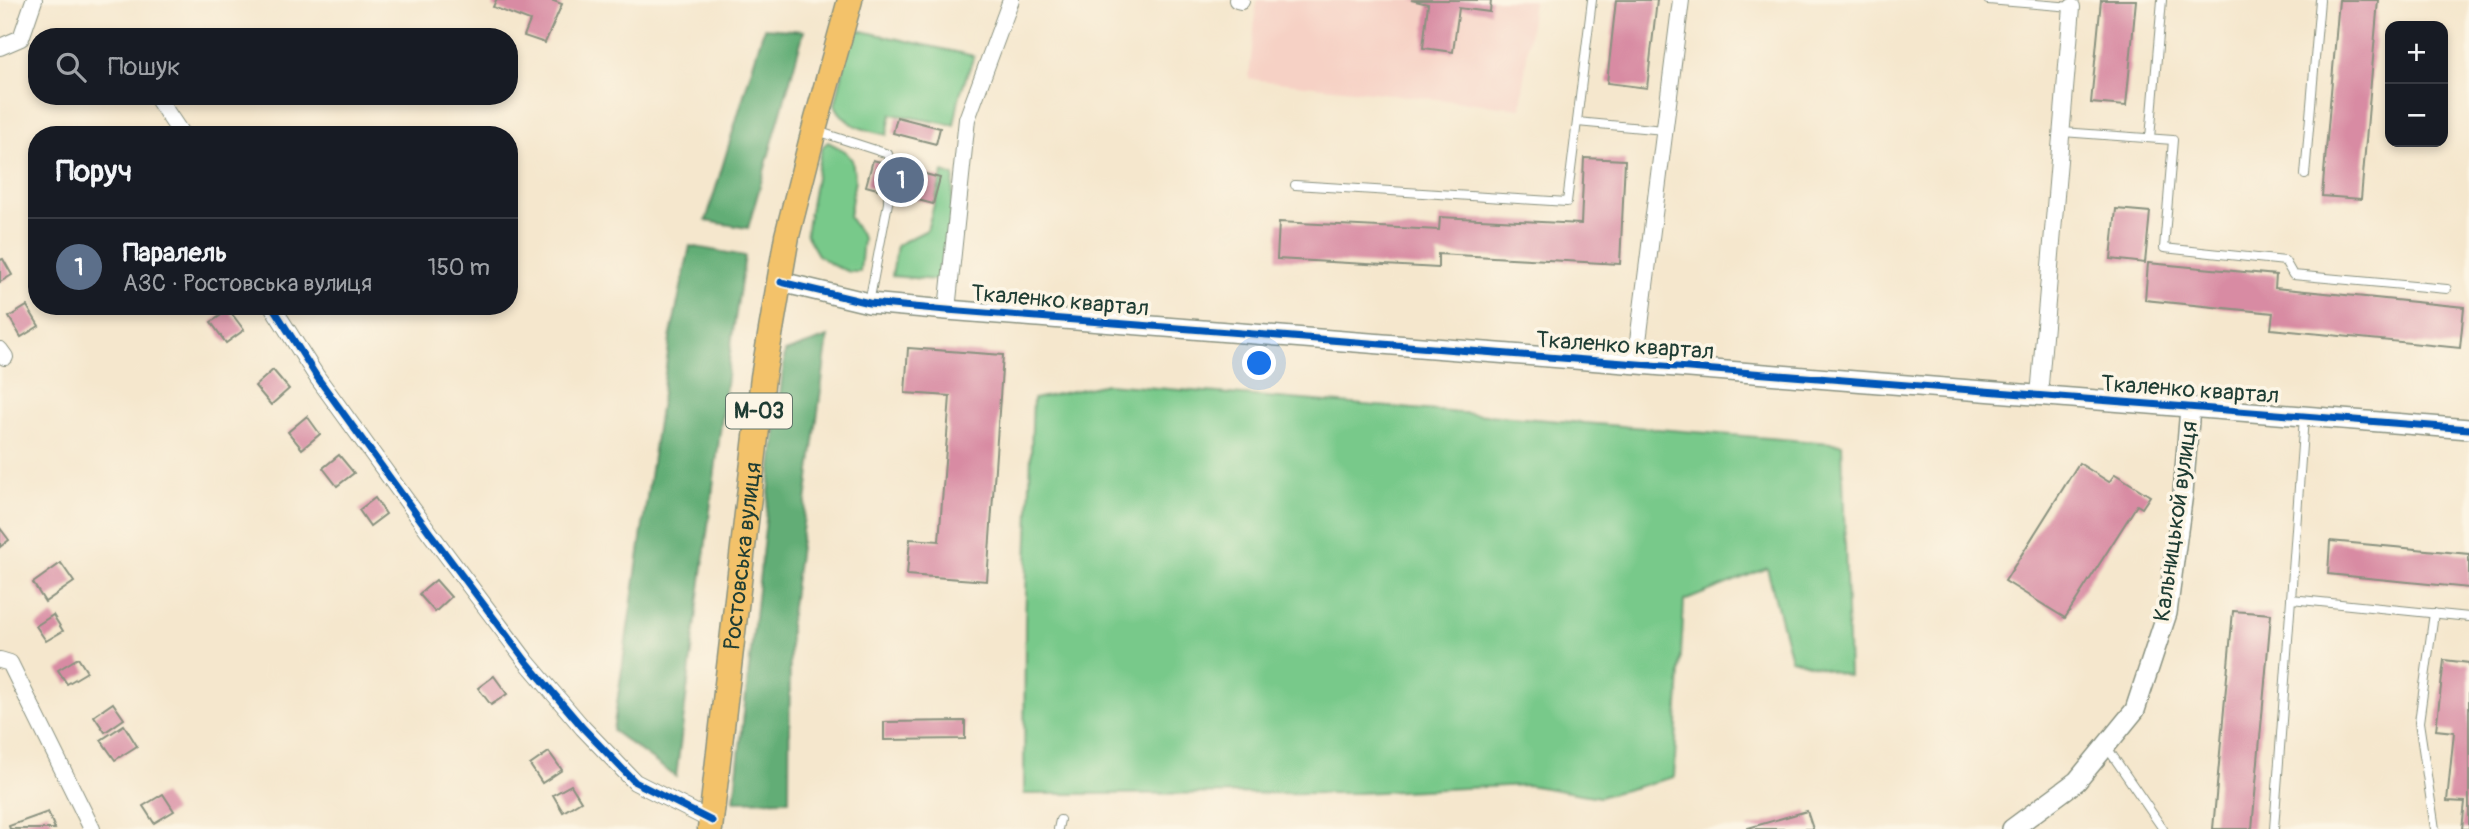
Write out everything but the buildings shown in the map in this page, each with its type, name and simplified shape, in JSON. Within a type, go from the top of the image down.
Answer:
[{"type":"highway","name":"Ростовська вулиця","points":[[711,825],[763,377],[787,236],[846,1]]},
{"type":"street","points":[[0,47],[21,38],[34,0]]},
{"type":"street","points":[[947,310],[967,119],[1011,0]]},
{"type":"street","points":[[1635,365],[1681,0]]},
{"type":"street","points":[[2039,396],[2072,7]]},
{"type":"street","points":[[162,105],[176,126]]},
{"type":"street","name":"Ткаленко квартал","points":[[781,282],[869,303],[947,310],[2469,429]]},
{"type":"street","points":[[278,315],[317,377],[430,533],[526,661],[583,729],[635,782],[711,825]]},
{"type":"street","name":"Кальницькой вулиця","points":[[2012,829],[2077,781],[2135,710],[2167,613],[2183,493],[2190,408]]},
{"type":"street","points":[[0,660],[10,663],[92,829]]},
{"type":"lane","points":[[1294,185],[1567,202],[1592,0]]},
{"type":"lane","points":[[1988,0],[2072,7]]},
{"type":"lane","points":[[2150,138],[2162,0]]},
{"type":"lane","points":[[2305,175],[2320,0]]},
{"type":"lane","points":[[1577,122],[1664,130]]},
{"type":"lane","points":[[814,130],[888,154],[888,203],[869,303]]},
{"type":"lane","points":[[2062,132],[2173,140],[2164,248],[2285,261],[2292,275],[2447,289]]},
{"type":"lane","points":[[2274,829],[2304,417]]},
{"type":"lane","points":[[2291,599],[2469,617]]},
{"type":"lane","points":[[2434,613],[2419,722],[2435,829]]},
{"type":"lane","points":[[2106,746],[2163,829]]},
{"type":"shaded area","points":[[1257,0],[1533,0],[1521,108],[1249,79]]},
{"type":"green space","points":[[764,28],[804,31],[748,228],[706,221]]},
{"type":"green space","points":[[853,29],[974,56],[960,94],[954,125],[891,114],[887,135],[850,123],[835,105]]},
{"type":"green space","points":[[828,142],[845,151],[852,160],[855,179],[849,217],[863,238],[860,272],[850,272],[834,266],[818,255],[806,234],[820,155],[823,146]]},
{"type":"green space","points":[[943,172],[954,176],[945,281],[892,276],[897,245],[927,230]]},
{"type":"green space","points":[[690,246],[745,256],[732,338],[676,777],[613,731],[670,339]]},
{"type":"green space","points":[[828,337],[790,621],[789,800],[734,801],[785,352]]},
{"type":"green space","points":[[1107,384],[1842,444],[1849,676],[1791,659],[1767,568],[1684,601],[1674,777],[1599,797],[1527,785],[1358,793],[1024,794],[1025,622],[1033,399]]},
{"type":"cycle path","points":[[781,282],[869,303],[947,310],[2469,429]]},
{"type":"cycle path","points":[[278,315],[317,377],[430,533],[526,661],[583,728],[635,782],[712,821]]},
{"type":"place","name":"Паралель","points":[[901,180]]}]
